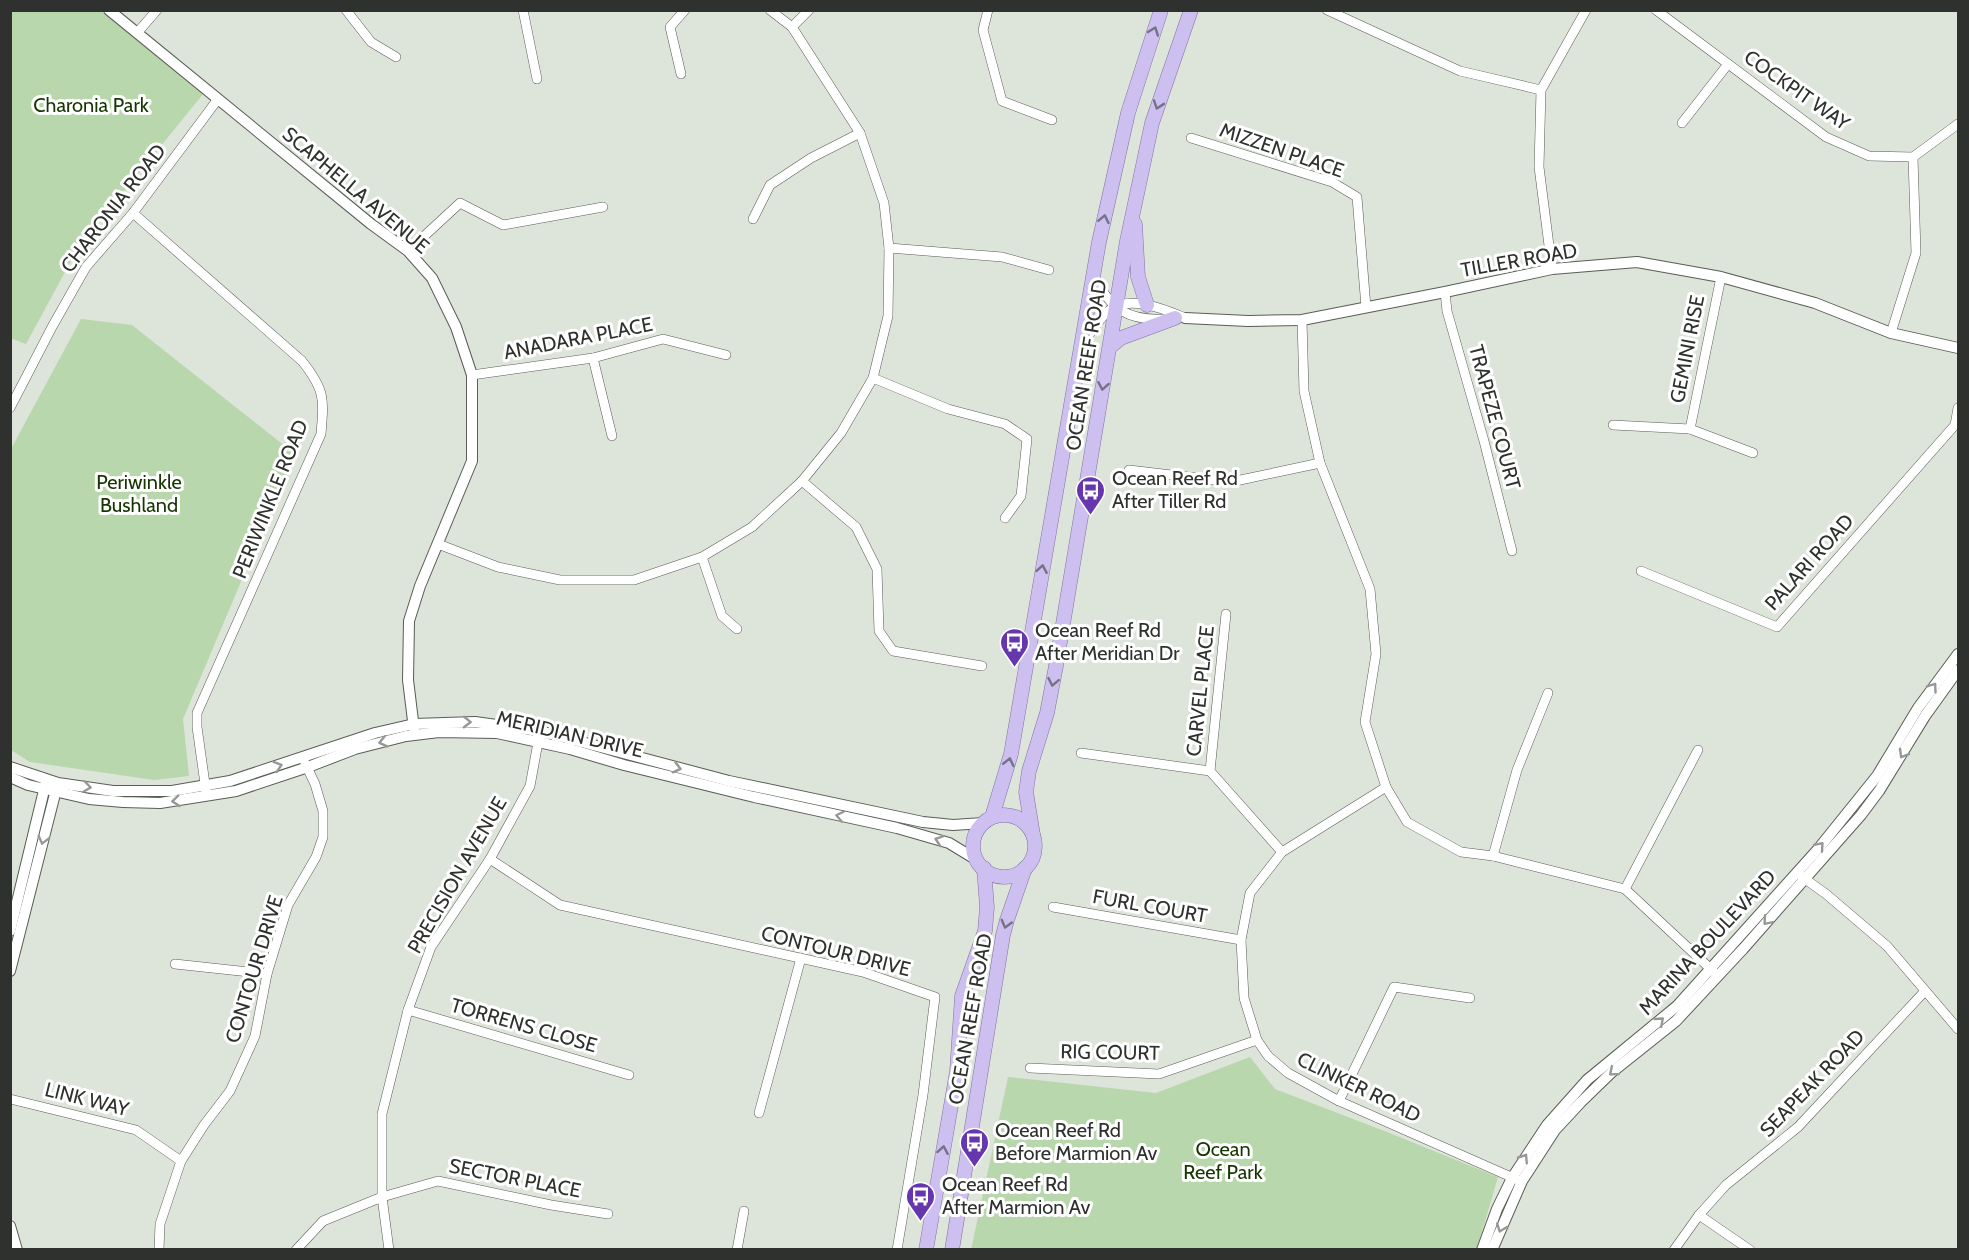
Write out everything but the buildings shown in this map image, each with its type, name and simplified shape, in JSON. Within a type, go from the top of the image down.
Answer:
[{"type":"main road","name":"OCEAN REEF ROAD","points":[[988,820],[1011,754],[1080,349],[1118,150],[1161,10]]},
{"type":"main road","name":"OCEAN REEF ROAD","points":[[1033,835],[1026,792],[1029,771],[1047,713],[1054,676],[1110,347],[1119,280],[1152,123],[1191,10]]},
{"type":"main road","points":[[1135,204],[1138,277],[1147,306]]},
{"type":"main road","points":[[1110,347],[1121,338],[1180,318]]},
{"type":"main road","points":[[1001,815],[1012,816],[1021,819],[1028,826],[1033,835],[1034,853],[1025,868],[1009,876],[1000,876],[980,864],[974,851],[974,841],[977,831],[988,820],[1001,815]]},
{"type":"main road","name":"OCEAN REEF ROAD","points":[[926,1250],[957,1071],[962,996],[985,931],[987,907],[980,864]]},
{"type":"main road","name":"OCEAN REEF ROAD","points":[[951,1250],[1004,935],[1025,868]]},
{"type":"street","name":"SCAPHELLA AVENUE","points":[[109,10],[408,252],[432,278],[456,327],[472,375],[472,461],[420,586],[409,621],[408,680],[414,730]]},
{"type":"street","points":[[137,33],[157,10]]},
{"type":"street","points":[[346,10],[370,42],[396,57]]},
{"type":"street","points":[[524,10],[537,79]]},
{"type":"street","points":[[681,74],[670,27],[685,10]]},
{"type":"street","points":[[438,544],[498,567],[560,580],[634,579],[702,557],[752,527],[802,482],[841,434],[873,378],[888,316],[890,248],[884,203],[860,133],[792,27],[770,10]]},
{"type":"street","points":[[792,27],[809,10]]},
{"type":"street","points":[[987,10],[983,30],[1002,101],[1052,120]]},
{"type":"street","points":[[1327,10],[1460,71],[1541,90]]},
{"type":"street","points":[[1552,268],[1539,167],[1541,90],[1586,10]]},
{"type":"street","name":"COCKPIT WAY","points":[[1656,10],[1826,137],[1869,156],[1913,157]]},
{"type":"street","points":[[1682,123],[1728,64]]},
{"type":"street","name":"CHARONIA ROAD","points":[[10,408],[86,267],[133,213],[219,99]]},
{"type":"street","points":[[1891,333],[1916,253],[1913,157],[1959,124]]},
{"type":"street","points":[[753,219],[770,185],[811,158],[860,133]]},
{"type":"street","name":"MIZZEN PLACE","points":[[1191,138],[1332,182],[1357,197],[1366,307]]},
{"type":"street","points":[[408,252],[460,203],[503,225],[603,207]]},
{"type":"street","name":"PERIWINKLE ROAD","points":[[133,213],[302,361],[315,377],[324,401],[321,434],[197,713],[206,791]]},
{"type":"street","points":[[890,248],[1002,257],[1048,270]]},
{"type":"street","name":"TILLER ROAD","points":[[1116,308],[1130,317],[1161,320],[1180,318],[1248,321],[1302,320],[1552,268],[1637,262],[1721,277],[1815,303],[1891,333],[1959,348]]},
{"type":"street","points":[[1080,349],[1108,310],[1116,308],[1101,291],[1094,276]]},
{"type":"street","name":"GEMINI RISE","points":[[1690,429],[1721,277]]},
{"type":"street","name":"TRAPEZE COURT","points":[[1445,292],[1447,311],[1484,441],[1512,552]]},
{"type":"street","name":"TILLER ROAD","points":[[1116,308],[1131,303],[1164,309],[1180,318]]},
{"type":"street","points":[[1302,320],[1304,391],[1320,463],[1370,589],[1376,654],[1365,722],[1386,787],[1407,822],[1461,852],[1493,856],[1625,889],[1714,973]]},
{"type":"street","name":"ANADARA PLACE","points":[[472,375],[592,358],[663,339],[726,355]]},
{"type":"street","points":[[592,358],[612,436]]},
{"type":"street","points":[[873,378],[948,410],[1005,424],[1027,439],[1022,496],[1005,519]]},
{"type":"street","name":"PALARI ROAD","points":[[1641,571],[1777,627],[1955,425],[1959,408]]},
{"type":"street","name":"GEMINI RISE","points":[[1613,425],[1690,429],[1753,453]]},
{"type":"street","points":[[1129,470],[1231,482],[1320,463]]},
{"type":"street","points":[[802,482],[856,527],[877,569],[879,631],[893,651],[982,666]]},
{"type":"street","points":[[702,557],[722,616],[737,628]]},
{"type":"street","name":"CARVEL PLACE","points":[[1226,614],[1210,771],[1282,852]]},
{"type":"street","name":"MARINA BOULEVARD","points":[[1801,875],[1872,784],[1918,708],[1959,654]]},
{"type":"street","name":"MARINA BOULEVARD","points":[[1482,1250],[1497,1209],[1555,1130],[1612,1072],[1676,1022],[1714,973],[1801,875],[1861,815],[1925,716],[1959,670]]},
{"type":"street","points":[[1493,856],[1517,770],[1548,693]]},
{"type":"street","name":"MERIDIAN DRIVE","points":[[10,767],[57,788],[146,793],[206,791],[230,782],[355,749],[414,730],[497,733],[539,737],[922,822],[953,825],[988,820]]},
{"type":"street","name":"MERIDIAN DRIVE","points":[[539,737],[683,780],[930,837],[957,847],[980,864]]},
{"type":"street","name":"PRECISION AVENUE","points":[[389,1250],[382,1197],[382,1114],[408,1010],[431,947],[490,860],[530,786],[539,737]]},
{"type":"street","points":[[1625,889],[1698,750]]},
{"type":"street","points":[[1081,753],[1210,771]]},
{"type":"street","name":"CONTOUR DRIVE","points":[[159,1250],[160,1224],[181,1161],[235,1082],[255,1036],[267,974],[288,905],[316,856],[322,837],[323,811],[305,763]]},
{"type":"street","name":"MERIDIAN DRIVE","points":[[10,777],[28,785],[46,785]]},
{"type":"street","points":[[10,931],[46,785]]},
{"type":"street","name":"CLINKER ROAD","points":[[1386,787],[1282,852],[1250,892],[1241,940],[1244,998],[1257,1040],[1268,1056],[1288,1073],[1339,1101],[1517,1180]]},
{"type":"street","points":[[10,971],[57,788]]},
{"type":"street","name":"CONTOUR DRIVE","points":[[490,860],[560,905],[863,972],[935,997],[923,1095],[897,1250]]},
{"type":"street","points":[[1801,875],[1887,946],[1959,1029]]},
{"type":"street","name":"FURL COURT","points":[[1053,907],[1241,940]]},
{"type":"street","points":[[759,1113],[801,958]]},
{"type":"street","points":[[175,964],[267,974]]},
{"type":"street","points":[[1339,1101],[1394,987],[1470,998]]},
{"type":"street","name":"SEAPEAK ROAD","points":[[1674,1250],[1699,1215],[1726,1185],[1798,1127],[1925,991]]},
{"type":"street","name":"TORRENS CLOSE","points":[[408,1010],[629,1075]]},
{"type":"street","name":"RIG COURT","points":[[1030,1068],[1159,1074],[1257,1040]]},
{"type":"street","name":"LINK WAY","points":[[10,1099],[136,1130],[181,1161]]},
{"type":"street","name":"MARINA BOULEVARD","points":[[1492,1250],[1517,1180]]},
{"type":"street","name":"SECTOR PLACE","points":[[296,1250],[323,1221],[382,1197],[438,1181],[551,1205],[608,1214]]},
{"type":"street","points":[[737,1250],[744,1211]]},
{"type":"street","points":[[1699,1215],[1750,1250]]},
{"type":"street","points":[[10,1226],[15,1248]]},
{"type":"green space","name":"Charonia Park","points":[[10,11],[101,11],[203,94],[78,248],[26,344],[10,338]]},
{"type":"green space","name":"Periwinkle Bushland","points":[[81,319],[132,325],[295,454],[183,719],[189,776],[154,780],[30,762],[11,750],[11,449]]},
{"type":"green space","name":"Ocean Reef Park","points":[[1250,1057],[1275,1089],[1498,1177],[1477,1249],[971,1250],[1008,1077],[1156,1093]]},
{"type":"place","name":"Ocean Reef Rd After Tiller Rd","points":[[1091,516]]},
{"type":"place","name":"Ocean Reef Rd After Meridian Dr","points":[[1014,668]]},
{"type":"place","name":"Ocean Reef Rd Before Marmion Av","points":[[974,1168]]},
{"type":"place","name":"Ocean Reef Rd After Marmion Av","points":[[921,1222]]}]
